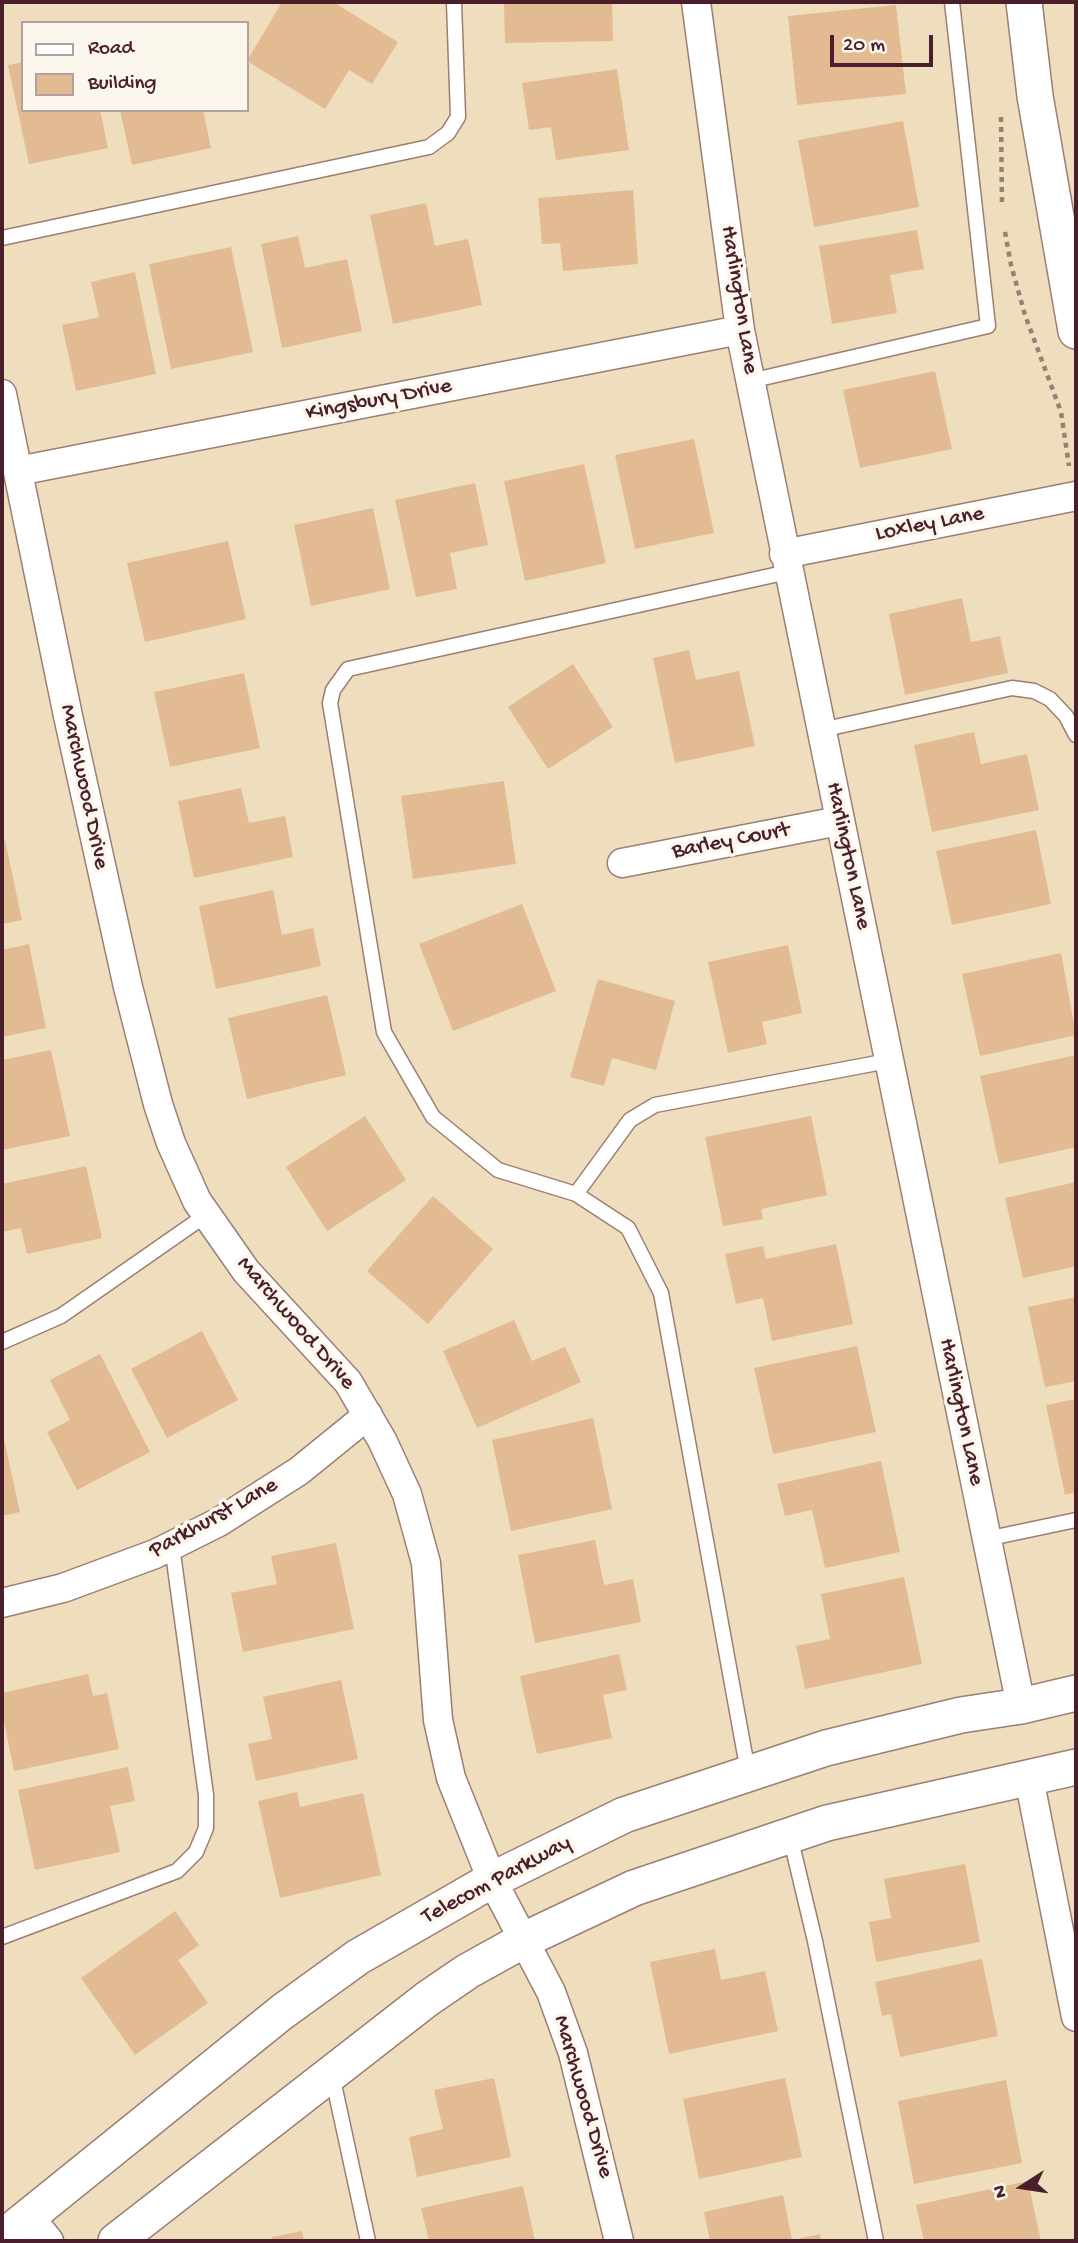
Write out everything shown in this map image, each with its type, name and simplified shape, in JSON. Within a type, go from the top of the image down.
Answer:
[{"type":"street","name":"Harlington Lane","points":[[696,2],[740,330],[1021,1706]]},
{"type":"street","points":[[1024,2],[1035,96],[1076,331]]},
{"type":"street","name":"Kingsbury Drive","points":[[18,471],[740,330]]},
{"type":"street","name":"Marchwood Drive","points":[[2,394],[68,716],[128,987],[158,1104],[171,1143],[197,1201],[246,1271],[348,1382],[368,1415],[407,1494],[426,1563],[438,1720],[451,1778],[492,1880],[551,1992],[573,2053],[619,2241]]},
{"type":"street","name":"Loxley Lane","points":[[786,563],[1076,496]]},
{"type":"street","name":"Barley Court","points":[[622,863],[839,821]]},
{"type":"street","name":"Parkhurst Lane","points":[[2,1603],[63,1588],[172,1546],[219,1522],[299,1471],[368,1415]]},
{"type":"street","name":"Telecom Parkway","points":[[2,2238],[39,2229],[282,2012],[358,1957],[492,1880],[624,1815],[826,1748],[961,1715],[1021,1706],[1076,1693]]},
{"type":"street","points":[[116,2241],[427,1999],[468,1971],[524,1940],[634,1888],[827,1823],[1076,1767]]},
{"type":"street","points":[[1029,1778],[1070,1951],[1076,2017]]},
{"type":"lane","points":[[2,238],[429,147],[448,133],[458,117],[454,2]]},
{"type":"lane","points":[[750,381],[988,326],[953,2]]},
{"type":"lane","points":[[748,1774],[661,1293],[628,1228],[576,1194],[498,1170],[433,1117],[384,1032],[330,703],[333,690],[348,669],[786,563]]},
{"type":"lane","points":[[821,730],[1012,688],[1034,691],[1050,699],[1066,716],[1076,735]]},
{"type":"lane","points":[[576,1194],[630,1120],[655,1105],[888,1061]]},
{"type":"lane","points":[[2,1342],[61,1316],[206,1215]]},
{"type":"lane","points":[[986,1539],[1076,1520]]},
{"type":"lane","points":[[2,1937],[177,1871],[196,1852],[206,1828],[206,1795],[172,1546]]},
{"type":"lane","points":[[790,1836],[816,1941],[876,2241]]},
{"type":"lane","points":[[332,2073],[368,2241]]},
{"type":"path","points":[[1001,110],[1003,219]]},
{"type":"path","points":[[1005,231],[1025,315],[1061,412],[1070,468]]},
{"type":"building","points":[[282,2],[333,2],[398,42],[372,84],[349,70],[325,109],[248,59]]},
{"type":"building","points":[[504,2],[612,2],[613,41],[505,43]]},
{"type":"building","points":[[896,5],[906,94],[797,105],[788,16]]},
{"type":"building","points":[[21,62],[21,112],[100,112],[108,148],[29,164],[8,65]]},
{"type":"building","points":[[617,69],[629,150],[556,160],[551,127],[529,130],[522,83]]},
{"type":"building","points":[[120,112],[203,112],[211,148],[132,165]]},
{"type":"building","points":[[903,121],[919,207],[814,227],[798,140]]},
{"type":"building","points":[[633,190],[638,264],[563,271],[560,243],[542,244],[538,198]]},
{"type":"building","points":[[426,203],[435,246],[468,239],[482,305],[393,324],[370,215]]},
{"type":"building","points":[[917,230],[924,269],[890,275],[897,313],[832,324],[819,246]]},
{"type":"building","points":[[298,236],[305,268],[347,259],[362,331],[282,348],[261,244]]},
{"type":"building","points":[[231,247],[253,352],[171,369],[149,264]]},
{"type":"building","points":[[135,272],[156,374],[76,391],[62,325],[99,317],[91,282]]},
{"type":"building","points":[[935,371],[952,449],[860,468],[843,390]]},
{"type":"building","points":[[694,439],[714,533],[635,549],[615,455]]},
{"type":"building","points":[[584,464],[606,563],[525,581],[504,481]]},
{"type":"building","points":[[475,483],[488,545],[450,553],[457,589],[416,597],[395,500]]},
{"type":"building","points":[[373,508],[390,589],[311,606],[294,525]]},
{"type":"building","points":[[228,541],[246,619],[145,642],[127,563]]},
{"type":"building","points":[[962,598],[971,642],[1000,636],[1008,673],[905,695],[889,614]]},
{"type":"building","points":[[689,650],[696,680],[739,671],[755,746],[675,763],[653,658]]},
{"type":"building","points":[[573,664],[613,727],[548,769],[508,707]]},
{"type":"building","points":[[244,673],[260,748],[170,767],[154,692]]},
{"type":"building","points":[[974,732],[981,764],[1027,754],[1039,810],[932,832],[914,745]]},
{"type":"building","points":[[504,781],[516,864],[413,879],[401,796]]},
{"type":"building","points":[[241,788],[249,823],[285,816],[293,857],[194,878],[178,801]]},
{"type":"building","points":[[1036,830],[1051,904],[952,925],[936,851]]},
{"type":"building","points":[[5,840],[22,920],[2,924],[2,841]]},
{"type":"building","points":[[273,890],[282,935],[313,928],[321,966],[216,989],[199,906]]},
{"type":"building","points":[[522,904],[556,991],[453,1031],[419,944]]},
{"type":"building","points":[[29,944],[46,1028],[2,1037],[2,950]]},
{"type":"building","points":[[788,945],[802,1013],[762,1022],[767,1044],[728,1053],[708,962]]},
{"type":"building","points":[[1061,953],[1076,1035],[980,1056],[962,974]]},
{"type":"building","points":[[598,979],[675,1001],[656,1070],[612,1058],[604,1086],[570,1077]]},
{"type":"building","points":[[327,995],[346,1075],[247,1099],[228,1018]]},
{"type":"building","points":[[51,1050],[70,1136],[2,1150],[2,1060]]},
{"type":"building","points":[[1076,1055],[1076,1147],[999,1164],[980,1076]]},
{"type":"building","points":[[365,1116],[406,1180],[327,1231],[286,1167]]},
{"type":"building","points":[[811,1116],[827,1195],[761,1209],[763,1219],[723,1226],[705,1137]]},
{"type":"building","points":[[86,1166],[102,1238],[27,1254],[21,1228],[2,1232],[2,1184]]},
{"type":"building","points":[[1076,1182],[1076,1266],[1023,1278],[1005,1198]]},
{"type":"building","points":[[433,1196],[493,1249],[428,1324],[367,1271]]},
{"type":"building","points":[[836,1244],[853,1324],[772,1341],[763,1298],[736,1304],[725,1254],[763,1246],[766,1259]]},
{"type":"building","points":[[1076,1297],[1076,1381],[1045,1387],[1028,1307]]},
{"type":"building","points":[[514,1320],[532,1361],[565,1347],[581,1382],[477,1428],[443,1351]]},
{"type":"building","points":[[202,1331],[238,1400],[167,1438],[131,1369]]},
{"type":"building","points":[[857,1346],[876,1432],[773,1454],[754,1368]]},
{"type":"building","points":[[100,1354],[150,1452],[77,1490],[47,1432],[70,1420],[50,1380]]},
{"type":"building","points":[[1076,1399],[1076,1492],[1065,1495],[1046,1405]]},
{"type":"building","points":[[593,1418],[612,1509],[511,1531],[492,1440]]},
{"type":"building","points":[[2,1430],[20,1512],[2,1516]]},
{"type":"building","points":[[881,1461],[900,1552],[825,1568],[812,1510],[785,1516],[777,1484]]},
{"type":"building","points":[[595,1540],[604,1585],[633,1579],[641,1622],[535,1643],[518,1555]]},
{"type":"building","points":[[336,1543],[354,1629],[243,1652],[231,1593],[277,1584],[271,1556]]},
{"type":"building","points":[[904,1577],[922,1664],[805,1689],[796,1646],[830,1639],[821,1594]]},
{"type":"building","points":[[619,1654],[627,1690],[603,1695],[612,1738],[537,1754],[520,1676]]},
{"type":"building","points":[[88,1674],[93,1696],[107,1693],[119,1749],[14,1771],[2,1712],[2,1693]]},
{"type":"building","points":[[341,1680],[358,1759],[256,1781],[248,1744],[272,1739],[263,1697]]},
{"type":"building","points":[[128,1767],[135,1801],[110,1806],[120,1852],[35,1870],[18,1790]]},
{"type":"building","points":[[297,1792],[300,1807],[363,1793],[381,1875],[280,1898],[258,1801]]},
{"type":"building","points":[[965,1864],[980,1942],[876,1962],[869,1922],[891,1918],[884,1879]]},
{"type":"building","points":[[175,1911],[199,1945],[178,1960],[208,2003],[135,2055],[81,1978]]},
{"type":"building","points":[[715,1949],[721,1980],[765,1971],[778,2031],[669,2054],[650,1962]]},
{"type":"building","points":[[982,1959],[998,2036],[900,2057],[891,2014],[882,2016],[875,1982]]},
{"type":"building","points":[[494,2078],[511,2157],[417,2177],[409,2137],[443,2129],[434,2090]]},
{"type":"building","points":[[785,2078],[802,2157],[699,2179],[683,2099]]},
{"type":"building","points":[[1006,2080],[1022,2163],[914,2184],[898,2101]]},
{"type":"building","points":[[1028,2181],[1041,2241],[924,2241],[916,2205]]},
{"type":"building","points":[[523,2186],[535,2241],[429,2241],[421,2208]]},
{"type":"building","points":[[783,2195],[792,2240],[820,2234],[821,2241],[710,2241],[704,2212]]},
{"type":"building","points":[[302,2231],[304,2241],[273,2241],[272,2237]]}]
